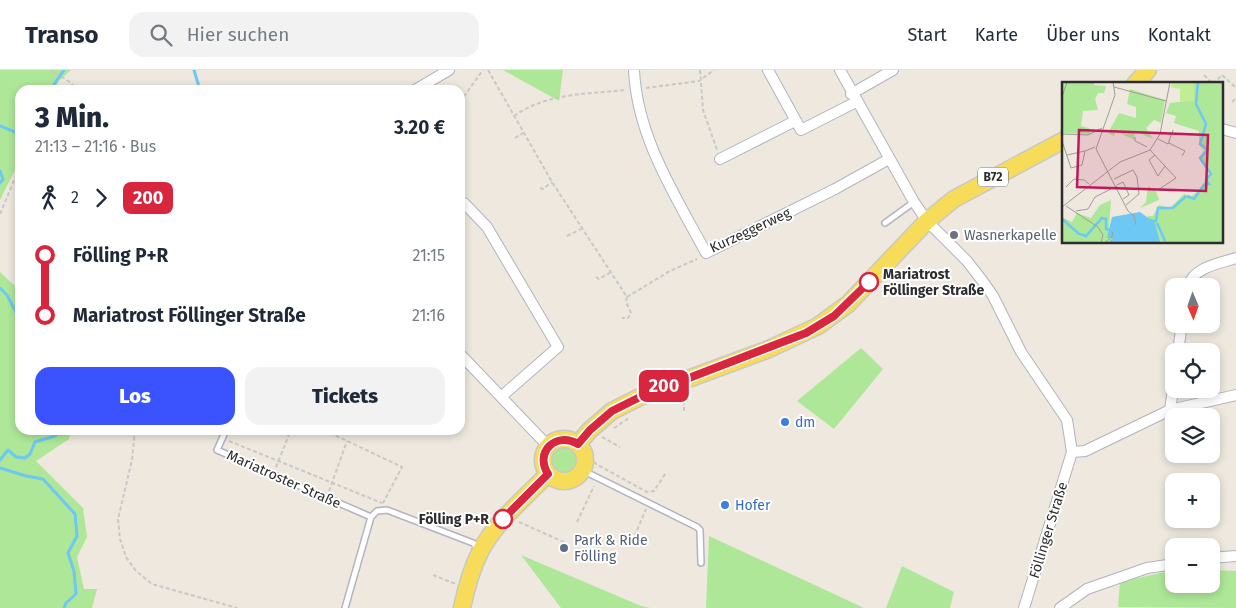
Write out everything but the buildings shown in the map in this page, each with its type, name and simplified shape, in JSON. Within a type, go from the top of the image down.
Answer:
[{"type":"main road","points":[[1136,82],[1148,70]]},
{"type":"main road","name":"B72","points":[[578,444],[590,430],[612,411],[642,396],[769,349],[818,326],[848,304],[927,222],[954,200],[976,186],[1062,141]]},
{"type":"main road","points":[[566,439],[578,444],[585,456],[582,470],[570,480],[562,481],[548,474],[543,460],[548,446],[559,440],[566,439]]},
{"type":"main road","points":[[462,608],[473,569],[481,550],[503,519],[548,474]]},
{"type":"street","points":[[422,85],[448,70]]},
{"type":"street","name":"Kurzeggerweg","points":[[634,70],[635,89],[645,132],[706,253],[826,194],[889,158]]},
{"type":"street","points":[[768,70],[801,130],[854,98],[893,70]]},
{"type":"street","points":[[840,70],[854,98],[927,222]]},
{"type":"street","points":[[720,160],[795,121]]},
{"type":"street","points":[[465,204],[488,227],[558,347],[502,396]]},
{"type":"street","name":"Föllinger Straße","points":[[927,222],[967,261],[993,296],[1021,352],[1067,420],[1072,452],[1024,608]]},
{"type":"street","points":[[1191,278],[1198,272],[1236,258]]},
{"type":"street","points":[[465,359],[548,446]]},
{"type":"street","points":[[1179,408],[1236,395]]},
{"type":"street","points":[[1072,452],[1086,451],[1165,412]]},
{"type":"street","points":[[1220,557],[1236,556]]},
{"type":"street","points":[[1060,608],[1086,589],[1147,568],[1165,565]]},
{"type":"lane","points":[[885,223],[914,202]]},
{"type":"lane","name":"Mariatroster Straße","points":[[224,435],[217,450],[371,517]]},
{"type":"lane","points":[[582,470],[649,502],[700,530],[701,563]]},
{"type":"lane","points":[[345,608],[371,517],[377,511],[387,510],[473,543],[481,550]]},
{"type":"path","points":[[50,70],[73,85]]},
{"type":"path","points":[[465,95],[484,70]]},
{"type":"path","points":[[488,70],[552,182],[581,229],[587,233],[626,297],[631,313],[628,318],[622,318]]},
{"type":"path","points":[[700,70],[702,110],[720,160]]},
{"type":"path","points":[[514,116],[525,108],[547,99],[699,80],[714,70]]},
{"type":"path","points":[[1204,75],[1211,82]]},
{"type":"path","points":[[1215,82],[1222,76],[1236,89]]},
{"type":"path","points":[[1232,102],[1236,98]]},
{"type":"path","points":[[514,138],[523,133]]},
{"type":"path","points":[[0,214],[15,178]]},
{"type":"path","points":[[540,188],[543,189],[552,182]]},
{"type":"path","points":[[567,236],[581,229]]},
{"type":"path","points":[[626,297],[706,253]]},
{"type":"path","points":[[596,277],[599,279],[611,272]]},
{"type":"path","points":[[134,435],[132,460],[118,519],[120,539],[126,557],[136,571],[148,582],[159,587],[237,608]]},
{"type":"path","points":[[273,475],[289,435]]},
{"type":"path","points":[[334,435],[402,466],[382,503]]},
{"type":"path","points":[[598,437],[620,447]]},
{"type":"path","points":[[222,438],[332,481],[392,507]]},
{"type":"path","points":[[327,498],[347,441]]},
{"type":"path","points":[[577,522],[594,486]]},
{"type":"path","points":[[632,542],[649,502]]},
{"type":"path","points":[[519,522],[566,543]]},
{"type":"path","points":[[433,576],[460,586]]},
{"type":"green space","points":[[0,70],[71,70],[57,85],[15,85],[15,170],[0,200]]},
{"type":"green space","points":[[503,70],[563,70],[559,101]]},
{"type":"green space","points":[[0,272],[15,286],[15,435],[70,435],[69,439],[36,461],[83,508],[87,537],[77,557],[84,589],[97,589],[92,608],[0,608]]},
{"type":"green space","points":[[861,348],[883,369],[834,429],[797,401]]},
{"type":"green space","points":[[565,446],[576,450],[580,461],[576,472],[565,476],[554,472],[550,461],[554,450]]},
{"type":"green space","points":[[709,536],[864,608],[706,608]]},
{"type":"green space","points":[[521,555],[641,606],[650,608],[561,608]]},
{"type":"green space","points":[[902,566],[954,592],[950,608],[886,608]]},
{"type":"green space","points":[[1220,570],[1236,571],[1236,608],[1118,607],[1120,582],[1165,572],[1165,593],[1220,593]]},
{"type":"waterway","points":[[54,85],[64,70]]},
{"type":"waterway","points":[[194,70],[198,85]]},
{"type":"waterway","points":[[0,126],[15,132]]},
{"type":"waterway","points":[[0,171],[3,179],[0,183]]},
{"type":"waterway","points":[[0,288],[7,295],[15,310]]},
{"type":"waterway","points":[[0,460],[8,450],[16,457],[25,458],[30,454],[35,442],[56,435]]},
{"type":"waterway","points":[[0,468],[43,479],[75,514],[77,536],[68,553],[74,571],[76,594],[66,603],[64,608]]},
{"type":"bus line","name":"200","points":[[503,519],[548,474],[544,468],[544,453],[553,442],[566,439],[578,444],[600,420],[612,411],[642,396],[769,349],[806,333],[834,316],[869,282]]},
{"type":"place","name":"Wasnerkapelle","points":[[954,235]]},
{"type":"place","name":"Mariatrost Föllinger Straße","points":[[869,282]]},
{"type":"place","name":"dm","points":[[785,422]]},
{"type":"place","name":"Hofer","points":[[725,505]]},
{"type":"place","name":"Fölling P+R","points":[[503,519]]},
{"type":"place","name":"Park & Ride Fölling","points":[[564,548]]}]
